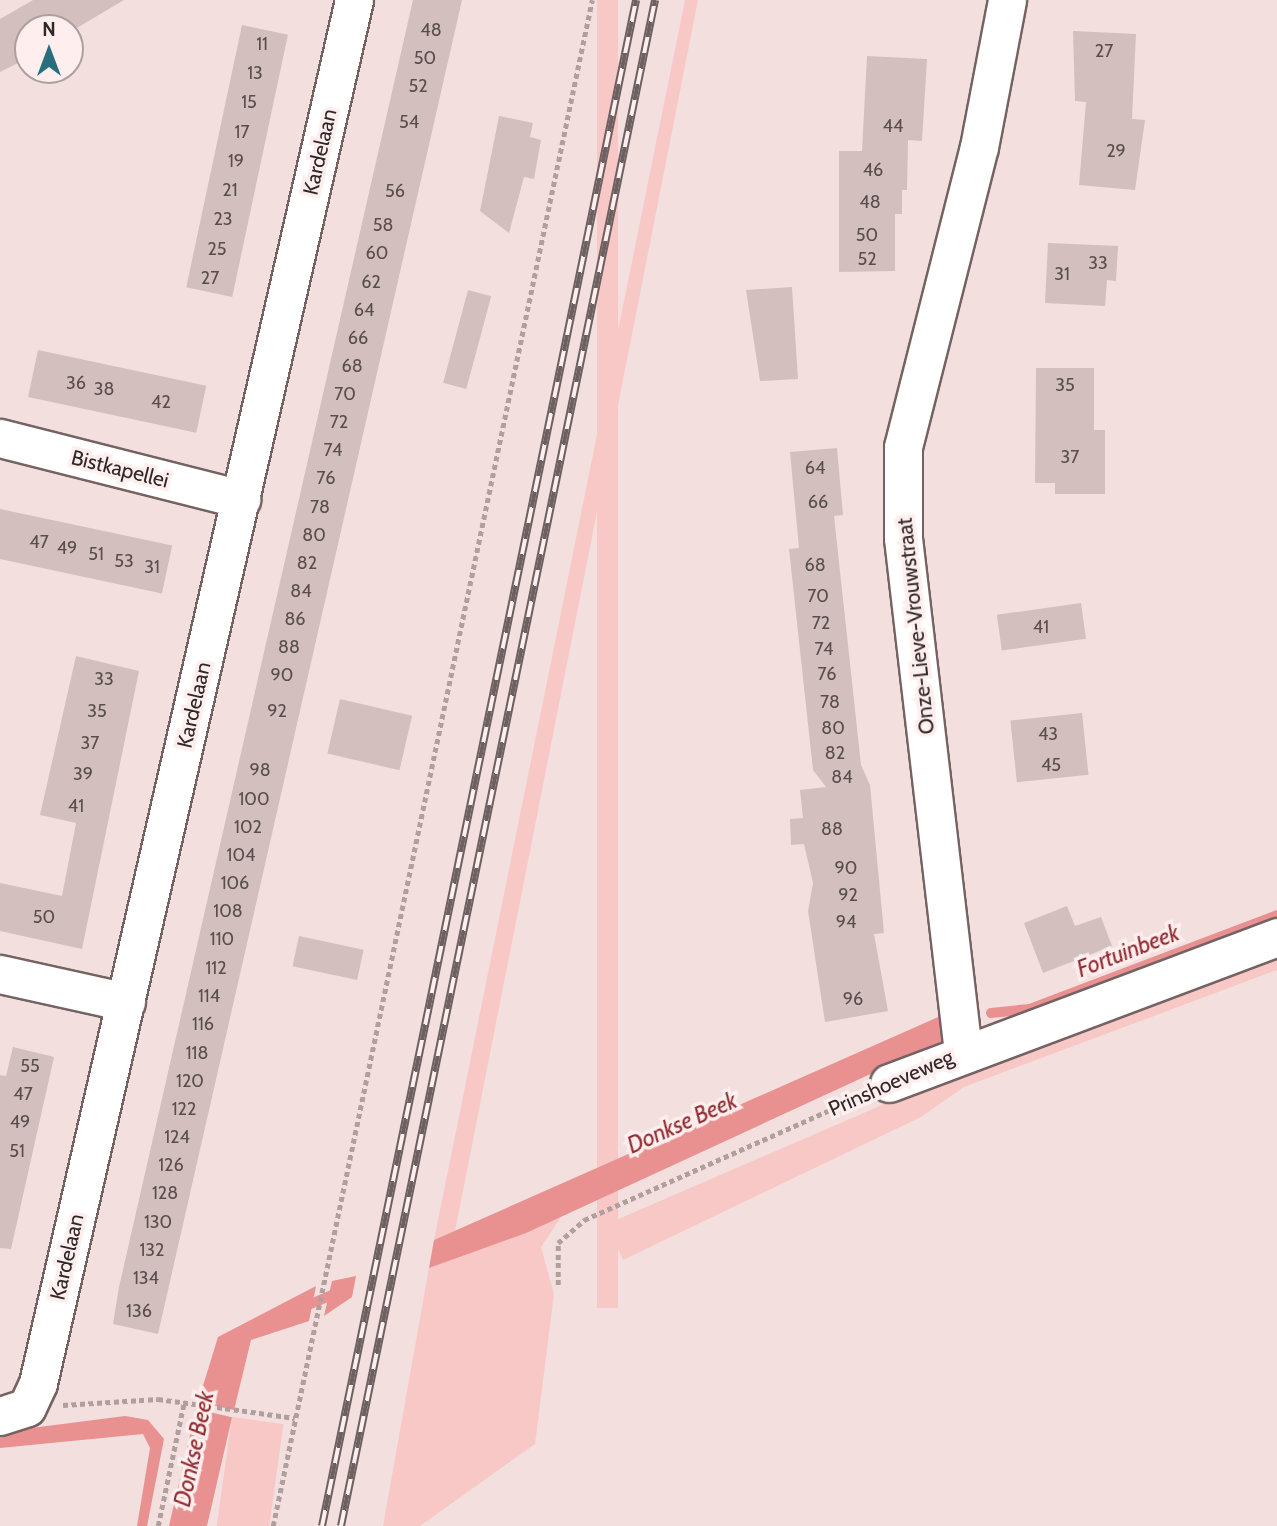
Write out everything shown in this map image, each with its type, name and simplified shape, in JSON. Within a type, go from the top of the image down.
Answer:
[{"type":"street","name":"Kardelaan","points":[[13,1412],[38,1383],[354,0]]},
{"type":"street","name":"Onze-Lieve-Vrouwstraat","points":[[963,1052],[903,538],[903,447],[979,147],[1007,0]]},
{"type":"street","name":"Bistkapellei","points":[[0,439],[241,499]]},
{"type":"street","name":"Prinshoeveweg","points":[[889,1083],[963,1052],[1277,937]]},
{"type":"street","points":[[0,974],[126,1002]]},
{"type":"path","points":[[273,1526],[593,0]]},
{"type":"path","name":"Prinshoeveweg","points":[[558,1285],[558,1243],[584,1220],[889,1083]]},
{"type":"path","points":[[13,1412],[184,1403],[233,1412],[295,1418]]},
{"type":"path","points":[[158,1526],[184,1403]]},
{"type":"shaded area","points":[[597,0],[618,0],[618,1308],[597,1308]]},
{"type":"shaded area","points":[[685,0],[698,0],[455,1231],[434,1240]]},
{"type":"shaded area","points":[[1277,955],[1277,970],[964,1087],[921,1117],[623,1260],[607,1224],[912,1092]]},
{"type":"shaded area","points":[[561,1217],[541,1247],[554,1294],[535,1444],[420,1526],[383,1526],[429,1268]]},
{"type":"shaded area","points":[[232,1417],[283,1424],[269,1526],[217,1526]]},
{"type":"water","points":[[945,1014],[951,1034],[940,1042],[526,1233],[429,1268],[434,1240]]},
{"type":"water","points":[[356,1276],[352,1297],[324,1316],[332,1281]]},
{"type":"water","points":[[316,1286],[309,1321],[251,1340],[234,1410],[198,1402],[218,1337]]},
{"type":"water","points":[[196,1409],[232,1417],[207,1526],[169,1526]]},
{"type":"water","points":[[125,1416],[148,1420],[164,1439],[147,1526],[137,1526],[150,1448],[143,1434],[0,1448],[0,1432]]},
{"type":"building","points":[[33,0],[124,0],[84,24],[84,14],[14,14],[14,65],[0,72],[0,19]]},
{"type":"building","points":[[413,0],[462,0],[158,1334],[113,1324],[119,1287]]},
{"type":"building","points":[[242,25],[288,35],[232,297],[186,287]]},
{"type":"building","points":[[1073,31],[1136,34],[1132,119],[1145,120],[1135,190],[1079,185],[1086,102],[1075,101]]},
{"type":"building","points":[[867,56],[927,59],[922,141],[908,140],[907,190],[902,190],[902,214],[895,214],[895,271],[839,272],[839,151],[862,151]]},
{"type":"building","points":[[499,116],[533,123],[530,137],[541,140],[534,179],[524,177],[509,233],[480,211]]},
{"type":"building","points":[[1048,243],[1118,246],[1116,281],[1107,280],[1105,306],[1045,303]]},
{"type":"building","points":[[792,287],[798,379],[760,381],[746,290]]},
{"type":"building","points":[[468,290],[491,296],[466,389],[443,383]]},
{"type":"building","points":[[38,350],[206,386],[196,433],[28,397]]},
{"type":"building","points":[[1036,368],[1094,368],[1094,430],[1105,430],[1105,494],[1055,494],[1055,483],[1035,483]]},
{"type":"building","points":[[837,448],[843,515],[834,516],[861,765],[870,785],[884,933],[874,934],[888,1011],[825,1022],[808,911],[813,883],[804,844],[791,845],[790,819],[803,818],[800,790],[826,787],[813,770],[789,549],[799,548],[790,452]]},
{"type":"building","points":[[0,509],[172,546],[162,594],[0,559]]},
{"type":"building","points":[[1081,603],[1086,639],[1002,650],[997,615]]},
{"type":"building","points":[[76,656],[139,671],[82,949],[0,931],[0,883],[62,896],[76,823],[40,815]]},
{"type":"building","points":[[340,699],[412,716],[400,770],[327,754]]},
{"type":"building","points":[[1082,713],[1088,775],[1017,782],[1010,721]]},
{"type":"building","points":[[1067,906],[1075,926],[1101,917],[1112,946],[1043,973],[1024,923]]},
{"type":"building","points":[[299,936],[364,950],[357,980],[293,966]]},
{"type":"building","points":[[13,1047],[54,1057],[11,1249],[0,1248],[0,1075],[6,1076]]},
{"type":"waterway","name":"Fortuinbeek","points":[[991,1013],[1030,1009],[1277,915]]},
{"type":"waterway","name":"Donkse Beek","points":[[301,1308],[339,1292]]},
{"type":"railway","points":[[322,1526],[636,0]]},
{"type":"railway","points":[[341,1526],[655,0]]}]
